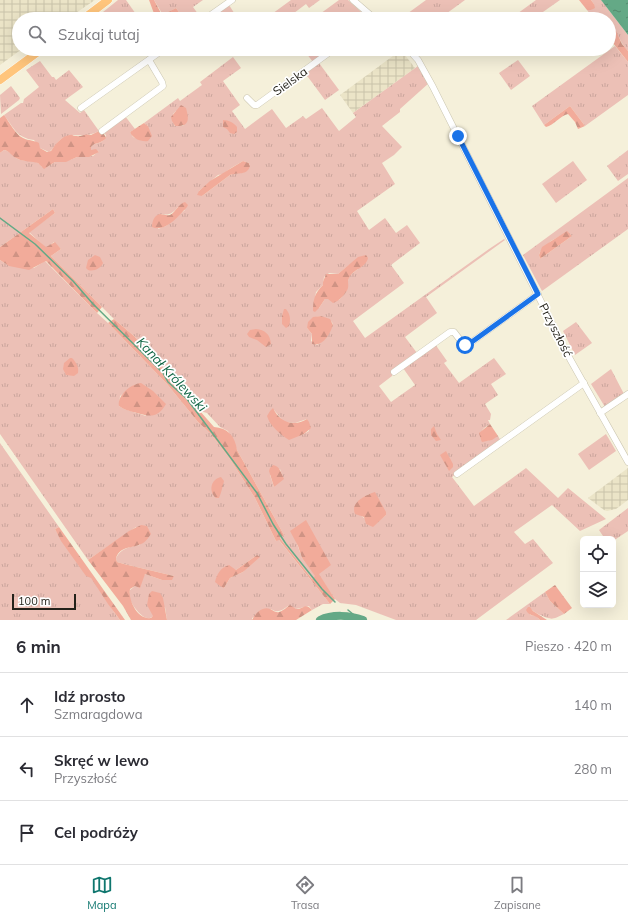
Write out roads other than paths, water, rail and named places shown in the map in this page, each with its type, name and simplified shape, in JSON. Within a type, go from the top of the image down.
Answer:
[{"type":"main road","points":[[92,12],[108,0]]},
{"type":"main road","points":[[0,80],[33,56]]},
{"type":"street","points":[[215,12],[232,0]]},
{"type":"street","points":[[353,0],[367,12]]},
{"type":"street","points":[[81,108],[154,56]]},
{"type":"street","name":"Sielska","points":[[247,98],[254,105],[258,105],[324,56]]},
{"type":"street","name":"Przyszłość","points":[[414,56],[433,86],[584,383],[628,462]]},
{"type":"street","points":[[102,131],[163,86],[149,60]]},
{"type":"street","points":[[394,372],[450,332],[454,332],[464,345],[469,344],[538,294]]},
{"type":"street","points":[[457,474],[584,383]]},
{"type":"street","points":[[600,413],[628,394]]},
{"type":"water","points":[[601,0],[628,0],[628,35],[616,19],[616,12],[610,12]]},
{"type":"waterway","name":"Kanał Królewski","points":[[0,218],[35,244],[163,373],[168,382],[187,399],[257,493],[273,524],[286,544],[322,589],[335,602]]},
{"type":"waterway","name":"Kanał Królewski","points":[[348,610],[359,619]]},
{"type":"waterway","points":[[320,620],[341,616],[363,620]]}]
